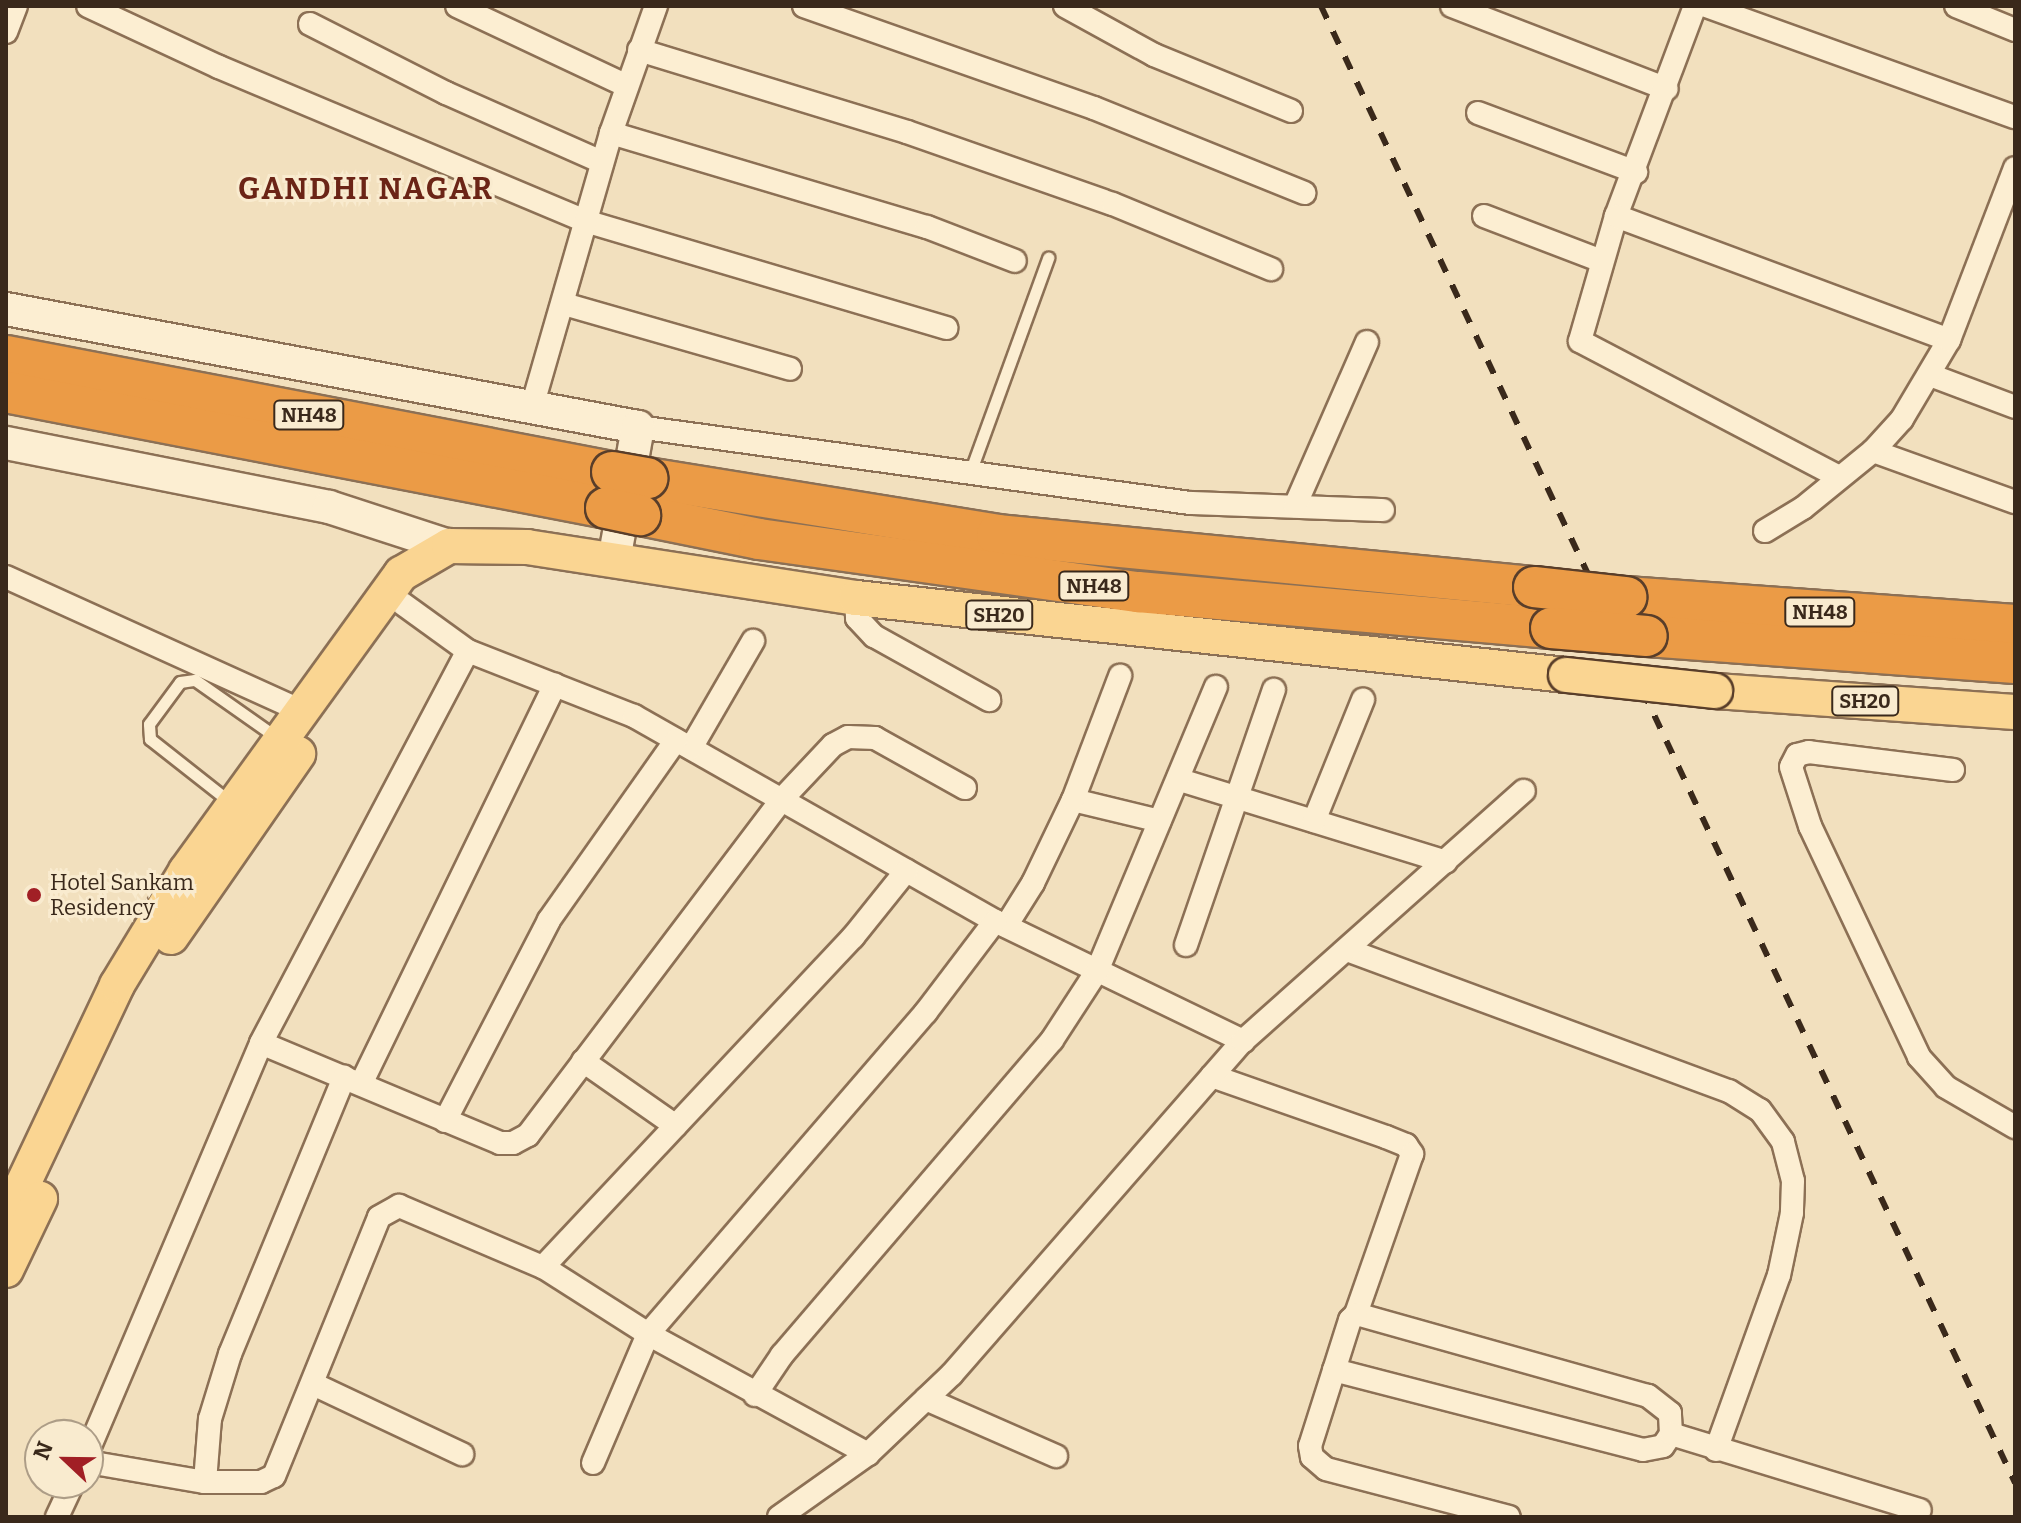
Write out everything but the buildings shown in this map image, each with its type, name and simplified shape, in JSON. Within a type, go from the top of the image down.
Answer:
[{"type":"highway","name":"NH48","points":[[6,356],[626,493],[759,539],[1065,583],[1551,628],[2015,663]]},
{"type":"highway","name":"NH48","points":[[6,392],[626,493],[1026,539],[1626,597],[2015,625]]},
{"type":"main road","name":"SH20","points":[[442,549],[527,547],[856,598],[1715,691],[2015,712]]},
{"type":"main road","points":[[6,1270],[122,1023],[178,927],[442,549]]},
{"type":"main road","points":[[6,1220],[117,985],[233,804],[401,574],[442,549]]},
{"type":"street","points":[[6,32],[16,6]]},
{"type":"street","points":[[88,6],[162,43],[585,221],[946,328]]},
{"type":"street","points":[[457,6],[627,86]]},
{"type":"street","points":[[532,407],[564,304],[602,162],[656,6]]},
{"type":"street","points":[[804,6],[1094,108],[1304,193]]},
{"type":"street","points":[[1065,6],[1154,55],[1291,111]]},
{"type":"street","points":[[1452,6],[1667,89]]},
{"type":"street","points":[[1695,6],[1636,172],[1616,216],[1579,333],[1585,346],[1839,477]]},
{"type":"street","points":[[1706,6],[2015,117]]},
{"type":"street","points":[[1956,6],[2015,30]]},
{"type":"street","points":[[310,24],[446,93],[602,162]]},
{"type":"street","points":[[639,50],[907,132],[1113,204],[1271,269]]},
{"type":"street","points":[[1478,113],[1636,172]]},
{"type":"street","points":[[611,133],[927,227],[1015,261]]},
{"type":"street","points":[[1765,531],[1803,508],[1873,451],[1930,375],[1949,340],[2015,168]]},
{"type":"street","points":[[1484,216],[1602,261]]},
{"type":"street","points":[[1616,216],[1949,340]]},
{"type":"street","points":[[564,304],[790,369]]},
{"type":"street","points":[[6,309],[638,427],[971,470],[1190,503],[1383,510]]},
{"type":"street","points":[[1295,506],[1367,342]]},
{"type":"street","points":[[1930,375],[2015,407]]},
{"type":"street","points":[[614,560],[638,427]]},
{"type":"street","points":[[6,443],[329,507],[442,549]]},
{"type":"street","points":[[1873,451],[2015,502]]},
{"type":"street","points":[[7,581],[301,711]]},
{"type":"street","points":[[856,598],[857,618],[874,636],[989,700]]},
{"type":"street","points":[[403,604],[468,651],[634,716],[1000,923],[1243,1041]]},
{"type":"street","points":[[445,1121],[549,920],[683,744],[753,641]]},
{"type":"street","points":[[102,1419],[261,1043],[468,651]]},
{"type":"street","points":[[593,1463],[648,1334],[1033,883],[1073,800],[1120,676]]},
{"type":"street","points":[[205,1482],[210,1419],[230,1354],[353,1080],[555,685]]},
{"type":"street","points":[[755,1395],[782,1355],[911,1211],[1052,1040],[1097,971],[1180,780],[1216,687]]},
{"type":"street","points":[[1186,945],[1274,690]]},
{"type":"street","points":[[1314,821],[1363,700]]},
{"type":"street","points":[[261,1043],[500,1143],[513,1143],[528,1135],[783,798],[833,745],[862,735],[965,788]]},
{"type":"street","points":[[1953,770],[1809,752],[1797,755],[1791,767],[1810,826],[1919,1057],[1946,1087],[2015,1127]]},
{"type":"street","points":[[1180,780],[1446,862]]},
{"type":"street","points":[[780,1517],[868,1454],[926,1399],[1243,1041],[1524,791]]},
{"type":"street","points":[[1073,800],[1160,821]]},
{"type":"street","points":[[543,1267],[853,937],[906,871]]},
{"type":"street","points":[[1347,950],[1729,1091],[1760,1110],[1783,1142],[1793,1181],[1792,1213],[1779,1275],[1716,1450]]},
{"type":"street","points":[[583,1061],[676,1126]]},
{"type":"street","points":[[1212,1076],[1386,1137],[1406,1145],[1412,1154],[1334,1370],[1310,1446],[1317,1464],[1509,1517]]},
{"type":"street","points":[[104,1466],[156,1478],[205,1482],[261,1482],[274,1476],[379,1217],[388,1208],[399,1206],[543,1267],[648,1334],[868,1454]]},
{"type":"street","points":[[1334,1370],[1643,1450],[1663,1446],[1671,1434],[1670,1413],[1648,1396],[1356,1314]]},
{"type":"street","points":[[313,1384],[462,1454]]},
{"type":"street","points":[[926,1399],[1056,1456]]},
{"type":"street","points":[[1671,1434],[1920,1510]]},
{"type":"lane","points":[[971,470],[1048,258]]},
{"type":"lane","points":[[233,804],[150,739],[149,724],[180,682],[195,680],[280,740]]},
{"type":"railway","points":[[1321,6],[2015,1483]]},
{"type":"place","name":"Hotel Sankam Residency","points":[[34,895]]},
{"type":"district","name":"GANDHI NAGAR","points":[[366,189]]}]
